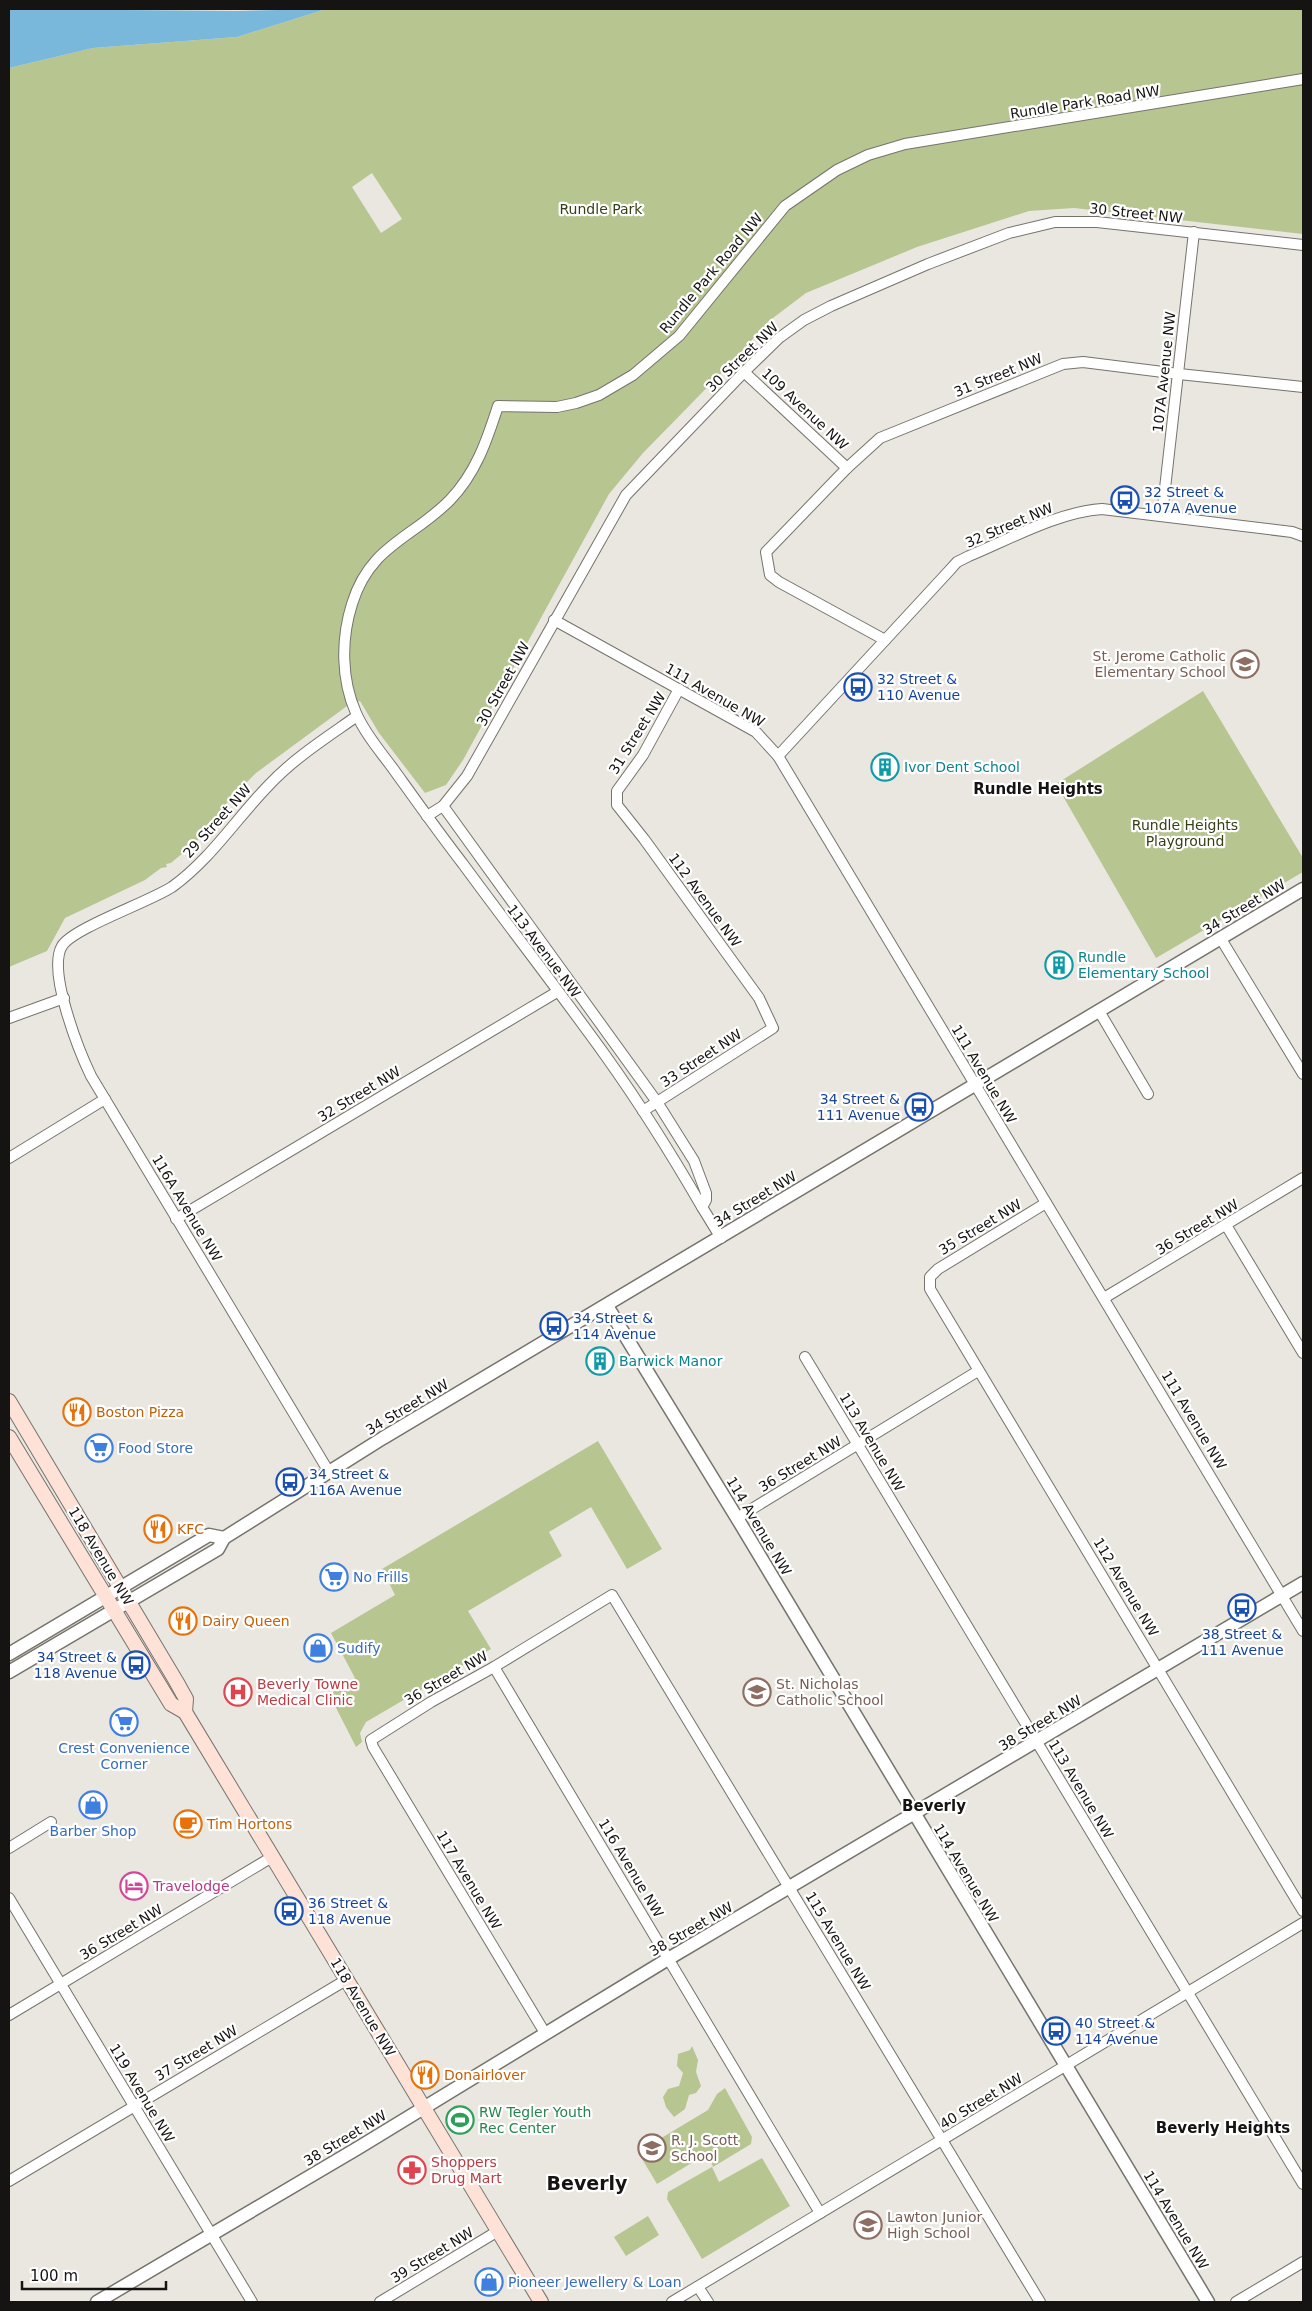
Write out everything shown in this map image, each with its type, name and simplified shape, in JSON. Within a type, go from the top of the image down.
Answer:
[{"type":"main road","name":"118 Avenue NW","points":[[9,1401],[186,1699],[184,1712]]},
{"type":"main road","name":"118 Avenue NW","points":[[9,1437],[171,1704],[184,1712],[541,2302]]},
{"type":"street","name":"Rundle Park Road NW","points":[[357,716],[348,685],[345,647],[349,616],[358,587],[372,565],[390,546],[450,500],[465,481],[483,453],[498,406],[558,407],[576,403],[599,395],[633,375],[679,336],[785,206],[837,170],[868,155],[904,144],[1303,79]]},
{"type":"street","name":"30 Street NW","points":[[427,816],[443,806],[467,776],[626,495],[744,372],[780,338],[804,320],[928,264],[1025,228],[1055,222],[1083,221],[1194,232],[1303,246]]},
{"type":"street","name":"107A Avenue NW","points":[[1162,515],[1194,232]]},
{"type":"street","name":"31 Street NW","points":[[885,640],[779,582],[770,575],[766,552],[847,468],[880,438],[1063,364],[1083,362],[1303,387]]},
{"type":"street","name":"109 Avenue NW","points":[[744,372],[847,468]]},
{"type":"street","name":"32 Street NW","points":[[778,756],[957,562],[969,556],[1083,510],[1102,509],[1162,515],[1292,532],[1303,536]]},
{"type":"street","name":"111 Avenue NW","points":[[554,620],[756,732],[778,756],[974,1086],[1104,1298],[1303,1631]]},
{"type":"street","name":"31 Street NW","points":[[617,791],[642,755],[679,689]]},
{"type":"street","name":"113 Avenue NW","points":[[357,716],[427,816],[556,992],[606,1055],[643,1111],[721,1238]]},
{"type":"street","name":"29 Street NW","points":[[62,946],[78,932],[172,886],[213,850],[283,771],[357,716]]},
{"type":"street","name":"112 Avenue NW","points":[[617,791],[617,805],[644,839],[759,998],[773,1028]]},
{"type":"street","name":"113 Avenue NW","points":[[443,806],[657,1102],[694,1161],[706,1193],[706,1200],[702,1207]]},
{"type":"street","name":"34 Street NW","points":[[9,1672],[218,1549],[224,1538],[329,1472],[1303,889]]},
{"type":"street","points":[[1221,938],[1303,1074]]},
{"type":"street","name":"116A Avenue NW","points":[[62,946],[58,966],[76,1044],[105,1099],[329,1472]]},
{"type":"street","name":"32 Street NW","points":[[176,1219],[556,992]]},
{"type":"street","points":[[9,1018],[64,998]]},
{"type":"street","points":[[1099,1011],[1148,1094]]},
{"type":"street","name":"33 Street NW","points":[[643,1111],[773,1028]]},
{"type":"street","points":[[9,1158],[105,1099]]},
{"type":"street","name":"36 Street NW","points":[[1104,1298],[1303,1178]]},
{"type":"street","name":"35 Street NW","points":[[930,1277],[938,1269],[1046,1202]]},
{"type":"street","points":[[1226,1225],[1303,1353]]},
{"type":"street","name":"112 Avenue NW","points":[[930,1277],[930,1289],[978,1371],[1160,1669],[1303,1911]]},
{"type":"street","name":"114 Avenue NW","points":[[607,1306],[738,1518],[914,1816],[1208,2302]]},
{"type":"street","name":"113 Avenue NW","points":[[805,1357],[1303,2184]]},
{"type":"street","name":"36 Street NW","points":[[738,1518],[978,1371]]},
{"type":"street","name":"34 Street NW","points":[[9,1654],[208,1535],[224,1538]]},
{"type":"street","name":"38 Street NW","points":[[96,2302],[424,2109],[668,1959],[914,1816],[1303,1583]]},
{"type":"street","name":"36 Street NW","points":[[371,1740],[431,1702],[494,1667],[612,1595]]},
{"type":"street","name":"115 Avenue NW","points":[[612,1595],[1040,2302]]},
{"type":"street","name":"116 Avenue NW","points":[[494,1667],[820,2213]]},
{"type":"street","name":"117 Avenue NW","points":[[371,1740],[373,1747],[545,2033]]},
{"type":"street","points":[[9,1848],[51,1822]]},
{"type":"street","name":"36 Street NW","points":[[9,2014],[272,1857]]},
{"type":"street","name":"119 Avenue NW","points":[[9,1898],[252,2302]]},
{"type":"street","name":"40 Street NW","points":[[672,2302],[1303,1923]]},
{"type":"street","name":"37 Street NW","points":[[9,2181],[346,1980]]},
{"type":"street","name":"39 Street NW","points":[[380,2302],[498,2232]]},
{"type":"street","points":[[1236,2302],[1303,2262]]},
{"type":"street","points":[[698,2287],[708,2302]]},
{"type":"green space","name":"Rundle Park","points":[[326,9],[1303,9],[1303,234],[1074,208],[1029,211],[917,247],[806,293],[769,321],[735,359],[643,453],[609,494],[463,760],[446,785],[425,793],[379,733],[360,701],[347,706],[256,773],[230,799],[197,841],[171,863],[166,864],[167,867],[161,868],[145,880],[65,918],[47,951],[9,967],[9,68],[93,48],[237,37]],"holes":[[[372,173],[402,219],[381,233],[352,187]]]},
{"type":"green space","name":"Rundle Heights Playground","points":[[1203,691],[1303,858],[1303,872],[1156,958],[1056,784]]},
{"type":"green space","points":[[598,1441],[662,1549],[627,1569],[591,1507],[549,1532],[562,1556],[468,1611],[491,1649],[366,1722],[360,1733],[362,1742],[356,1747],[329,1694],[355,1678],[331,1633],[395,1595],[382,1569]]},
{"type":"green space","points":[[692,2046],[698,2060],[696,2072],[701,2086],[696,2093],[689,2095],[685,2109],[674,2117],[666,2107],[663,2097],[668,2089],[679,2086],[683,2073],[677,2066],[678,2054],[690,2050]]},
{"type":"green space","points":[[725,2088],[752,2137],[751,2144],[713,2167],[708,2153],[657,2184],[638,2152],[708,2110],[717,2094]]},
{"type":"green space","points":[[762,2158],[790,2206],[702,2259],[667,2199],[668,2192],[712,2167],[719,2182]]},
{"type":"green space","points":[[648,2216],[659,2235],[626,2256],[614,2237]]},
{"type":"water","points":[[9,9],[236,11],[326,9],[237,37],[93,48],[9,68]]},
{"type":"place","name":"32 Street & 107A Avenue","points":[[1125,500]]},
{"type":"place","name":"St. Jerome Catholic Elementary School","points":[[1245,664]]},
{"type":"place","name":"32 Street & 110 Avenue","points":[[858,687]]},
{"type":"place","name":"Ivor Dent School","points":[[885,767]]},
{"type":"place","name":"Rundle Elementary School","points":[[1059,965]]},
{"type":"place","name":"34 Street & 111 Avenue","points":[[919,1107]]},
{"type":"place","name":"34 Street & 114 Avenue","points":[[554,1326]]},
{"type":"place","name":"Barwick Manor","points":[[600,1361]]},
{"type":"place","name":"Boston Pizza","points":[[77,1412]]},
{"type":"place","name":"Food Store","points":[[99,1448]]},
{"type":"place","name":"34 Street & 116A Avenue","points":[[290,1482]]},
{"type":"place","name":"KFC","points":[[158,1529]]},
{"type":"place","name":"No Frills","points":[[334,1577]]},
{"type":"place","name":"38 Street & 111 Avenue","points":[[1242,1608]]},
{"type":"place","name":"Dairy Queen","points":[[183,1621]]},
{"type":"place","name":"Sudify","points":[[318,1648]]},
{"type":"place","name":"34 Street & 118 Avenue","points":[[136,1665]]},
{"type":"place","name":"Beverly Towne Medical Clinic","points":[[238,1692]]},
{"type":"place","name":"St. Nicholas Catholic School","points":[[757,1692]]},
{"type":"place","name":"Crest Convenience Corner","points":[[124,1722]]},
{"type":"place","name":"Barber Shop","points":[[93,1805]]},
{"type":"place","name":"Tim Hortons","points":[[188,1824]]},
{"type":"place","name":"Travelodge","points":[[134,1886]]},
{"type":"place","name":"36 Street & 118 Avenue","points":[[289,1911]]},
{"type":"place","name":"40 Street & 114 Avenue","points":[[1056,2031]]},
{"type":"place","name":"Donairlover","points":[[425,2075]]},
{"type":"place","name":"RW Tegler Youth Rec Center","points":[[460,2120]]},
{"type":"place","name":"R. J. Scott School","points":[[652,2148]]},
{"type":"place","name":"Shoppers Drug Mart","points":[[412,2170]]},
{"type":"place","name":"Lawton Junior High School","points":[[868,2225]]},
{"type":"place","name":"Pioneer Jewellery & Loan","points":[[489,2282]]},
{"type":"district","name":"Rundle Heights","points":[[1038,789]]},
{"type":"district","name":"Beverly","points":[[934,1806]]},
{"type":"district","name":"Beverly Heights","points":[[1223,2128]]},
{"type":"district","name":"Beverly","points":[[587,2183]]}]
